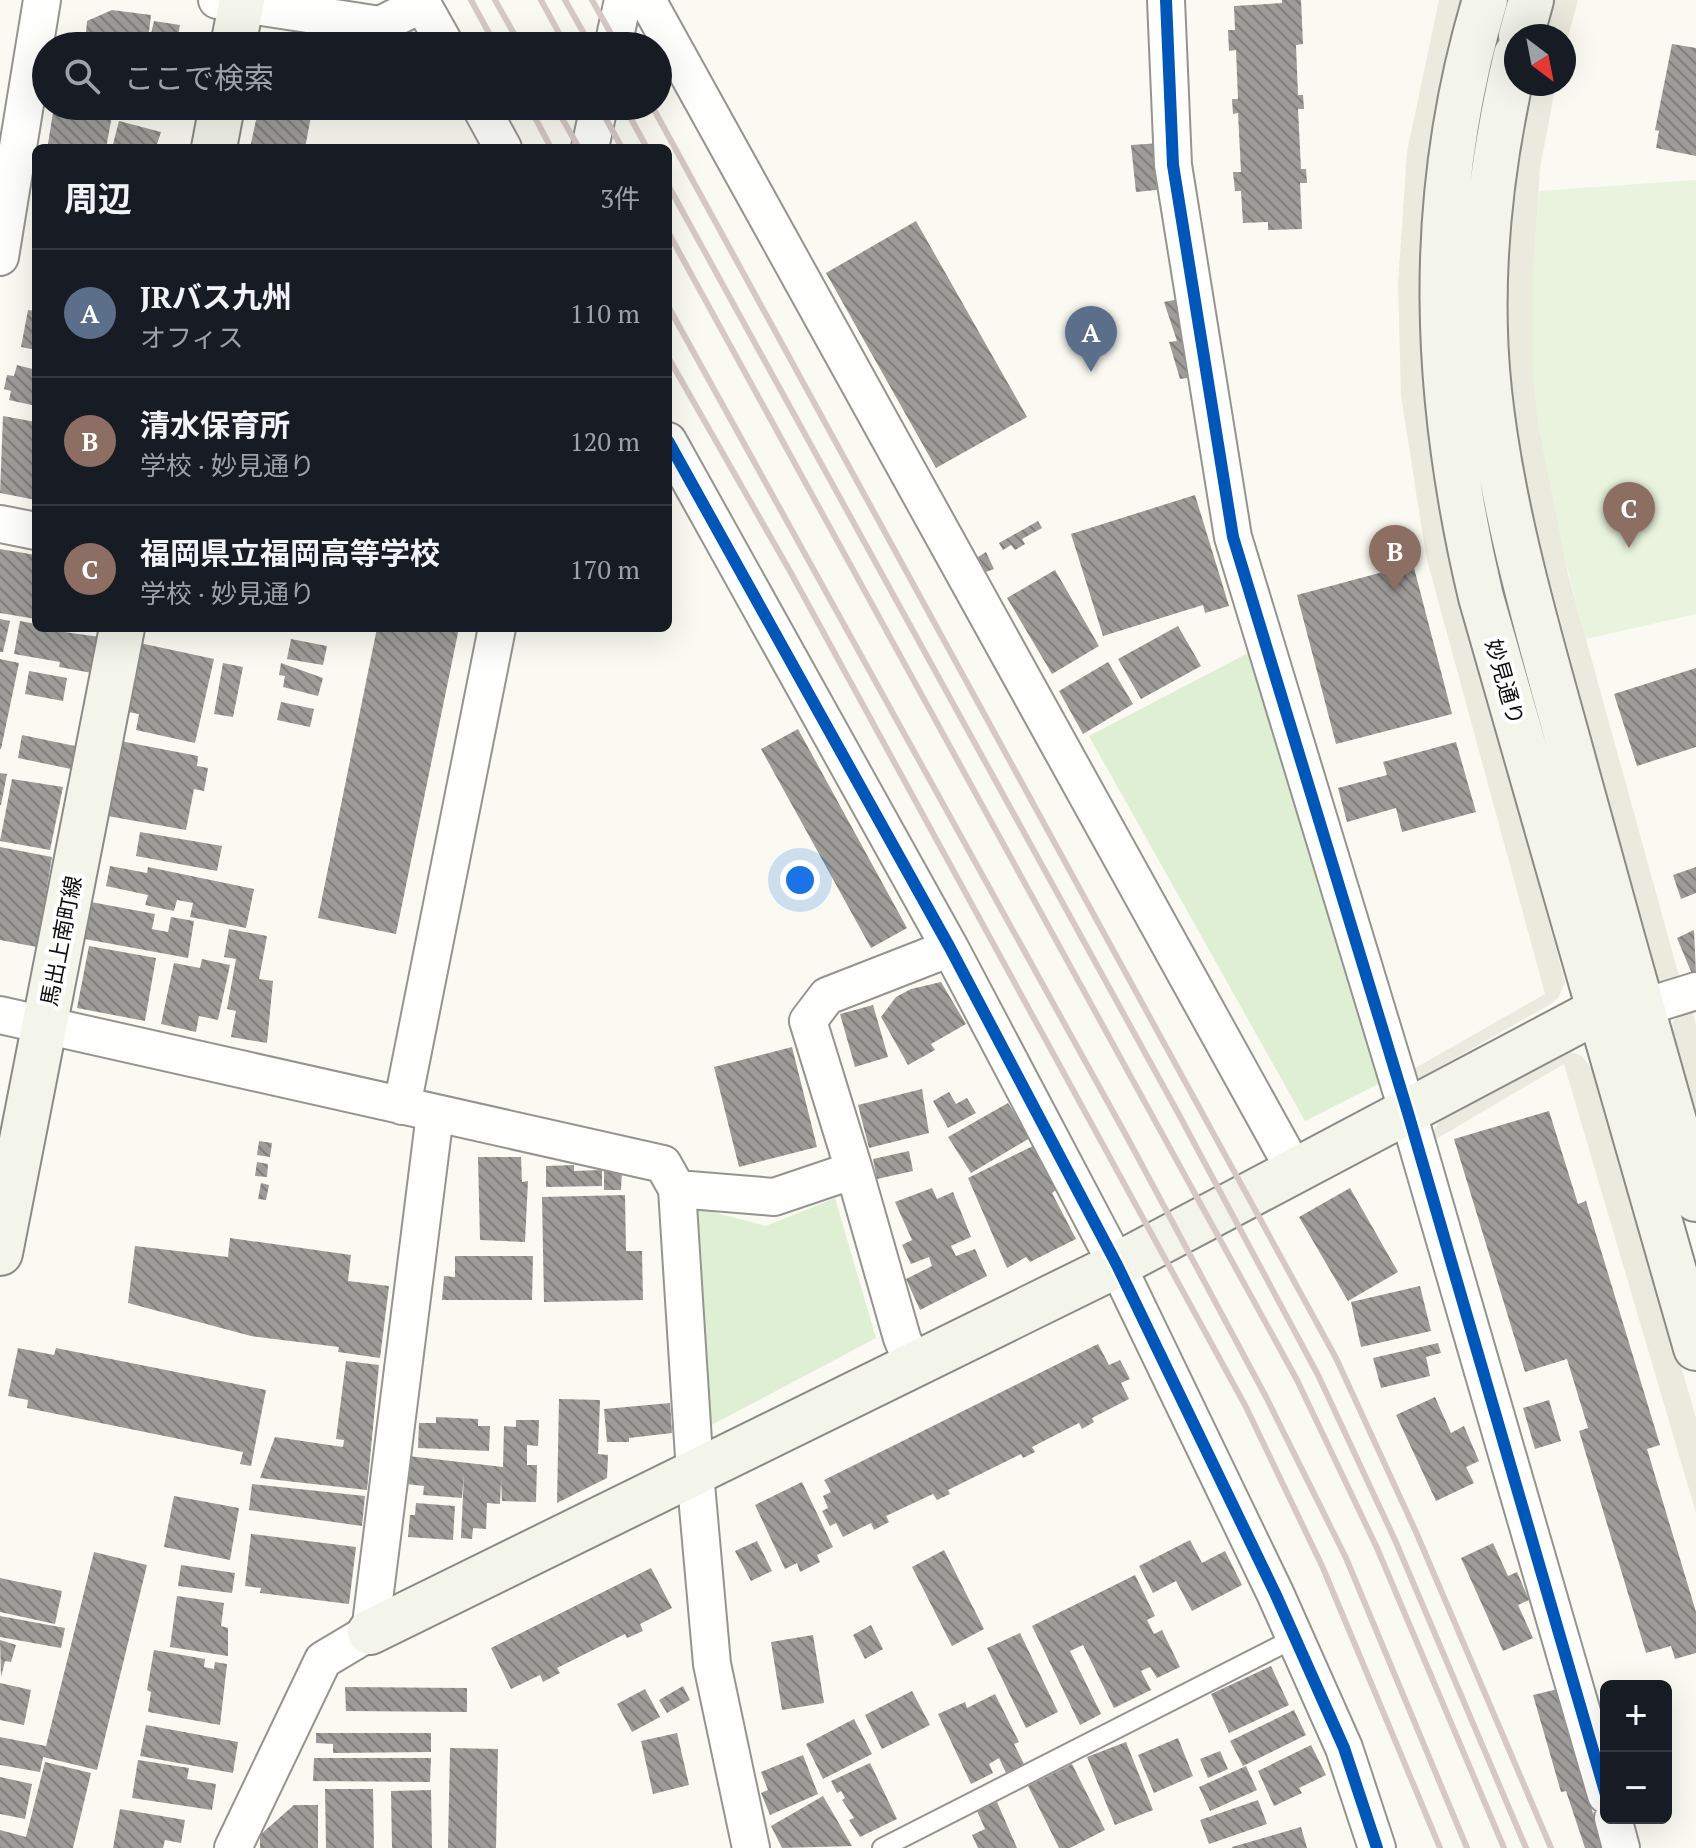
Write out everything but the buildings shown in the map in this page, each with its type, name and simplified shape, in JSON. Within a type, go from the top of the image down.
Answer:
[{"type":"main road","name":"妙見通り","points":[[1485,0],[1458,105],[1450,157],[1441,285],[1445,394],[1460,501],[1481,597],[1597,1011],[1696,1348]]},
{"type":"main road","points":[[1524,24],[1531,0]]},
{"type":"main road","points":[[233,1],[233,32]]},
{"type":"main road","name":"妙見通り","points":[[1507,96],[1492,170],[1485,280],[1489,390],[1514,538],[1696,1199]]},
{"type":"main road","points":[[215,144],[219,120]]},
{"type":"main road","name":"馬出上南町線","points":[[0,1253],[121,632]]},
{"type":"main road","points":[[370,1632],[1117,1265],[1597,1011],[1641,1008]]},
{"type":"street","points":[[37,32],[42,0]]},
{"type":"street","points":[[616,32],[623,0]]},
{"type":"street","points":[[647,0],[665,32]]},
{"type":"street","points":[[1166,0],[1173,165],[1233,537],[1408,1113],[1600,1774]]},
{"type":"street","points":[[233,1],[380,25],[421,2],[438,32]]},
{"type":"street","points":[[672,45],[1295,1171]]},
{"type":"street","points":[[0,257],[32,61]]},
{"type":"street","points":[[488,120],[501,144]]},
{"type":"street","points":[[591,144],[596,120]]},
{"type":"street","points":[[672,448],[950,948],[1117,1265],[1295,1638],[1344,1748],[1377,1848]]},
{"type":"street","points":[[0,524],[32,530]]},
{"type":"street","points":[[233,1848],[323,1660],[370,1632],[419,1110],[496,632]]},
{"type":"street","points":[[913,1365],[902,1338],[808,1021],[827,996],[950,948]]},
{"type":"street","points":[[1641,1008],[1696,991]]},
{"type":"street","points":[[0,1015],[663,1164],[677,1189],[695,1473],[712,1664],[751,1848]]},
{"type":"street","points":[[677,1189],[774,1197],[854,1170]]},
{"type":"street","points":[[1615,1824],[1621,1848]]},
{"type":"lane","points":[[882,1848],[1295,1638]]},
{"type":"green space","points":[[1696,180],[1696,614],[1586,639],[1553,508],[1536,408],[1532,306],[1539,191]]},
{"type":"green space","points":[[1250,652],[1336,943],[1388,1079],[1305,1121],[1089,736]]},
{"type":"green space","points":[[835,1198],[876,1338],[708,1427],[690,1206],[766,1226]]},
{"type":"shaded area","points":[[1439,0],[1462,0],[1440,94],[1421,289],[1430,448],[1449,553],[1565,982],[1558,998],[1551,1004],[1420,1078],[1410,1071],[1545,994],[1426,556],[1401,395],[1398,284],[1407,152]]},
{"type":"shaded area","points":[[1554,0],[1578,0],[1572,24],[1547,24]]},
{"type":"shaded area","points":[[1529,96],[1554,96],[1540,168],[1533,275],[1533,375],[1538,424],[1568,574],[1682,987],[1659,986],[1656,980],[1524,483],[1511,378],[1507,276],[1516,166]]},
{"type":"shaded area","points":[[1691,1006],[1696,1025],[1696,1119],[1671,1031],[1673,1021]]},
{"type":"shaded area","points":[[1565,1050],[1582,1056],[1595,1073],[1602,1090],[1696,1418],[1696,1513],[1564,1064],[1433,1141],[1431,1135],[1440,1120]]},
{"type":"railway","points":[[471,0],[488,32]]},
{"type":"railway","points":[[495,0],[513,32]]},
{"type":"railway","points":[[541,0],[558,32]]},
{"type":"railway","points":[[565,0],[583,32]]},
{"type":"railway","points":[[592,0],[610,32]]},
{"type":"railway","points":[[536,120],[549,144]]},
{"type":"railway","points":[[563,120],[577,144]]},
{"type":"railway","points":[[607,120],[620,144]]},
{"type":"railway","points":[[632,120],[645,144]]},
{"type":"railway","points":[[660,120],[1336,1358],[1416,1532],[1551,1848]]},
{"type":"railway","points":[[672,192],[1177,1111],[1318,1375],[1395,1540],[1526,1848]]},
{"type":"railway","points":[[672,239],[1297,1380],[1377,1548],[1504,1848]]},
{"type":"railway","points":[[672,313],[1127,1137],[1266,1397],[1346,1558],[1467,1848]]},
{"type":"railway","points":[[672,364],[791,573],[1246,1407],[1323,1568],[1440,1848]]},
{"type":"cycle path","points":[[1166,0],[1173,165],[1233,537],[1408,1113],[1600,1774]]},
{"type":"cycle path","points":[[672,448],[950,948],[1117,1265],[1275,1593],[1344,1748],[1377,1848]]},
{"type":"place","name":"JRバス九州","points":[[1091,372]]},
{"type":"place","name":"福岡県立福岡高等学校","points":[[1629,548]]},
{"type":"place","name":"清水保育所","points":[[1395,591]]}]
